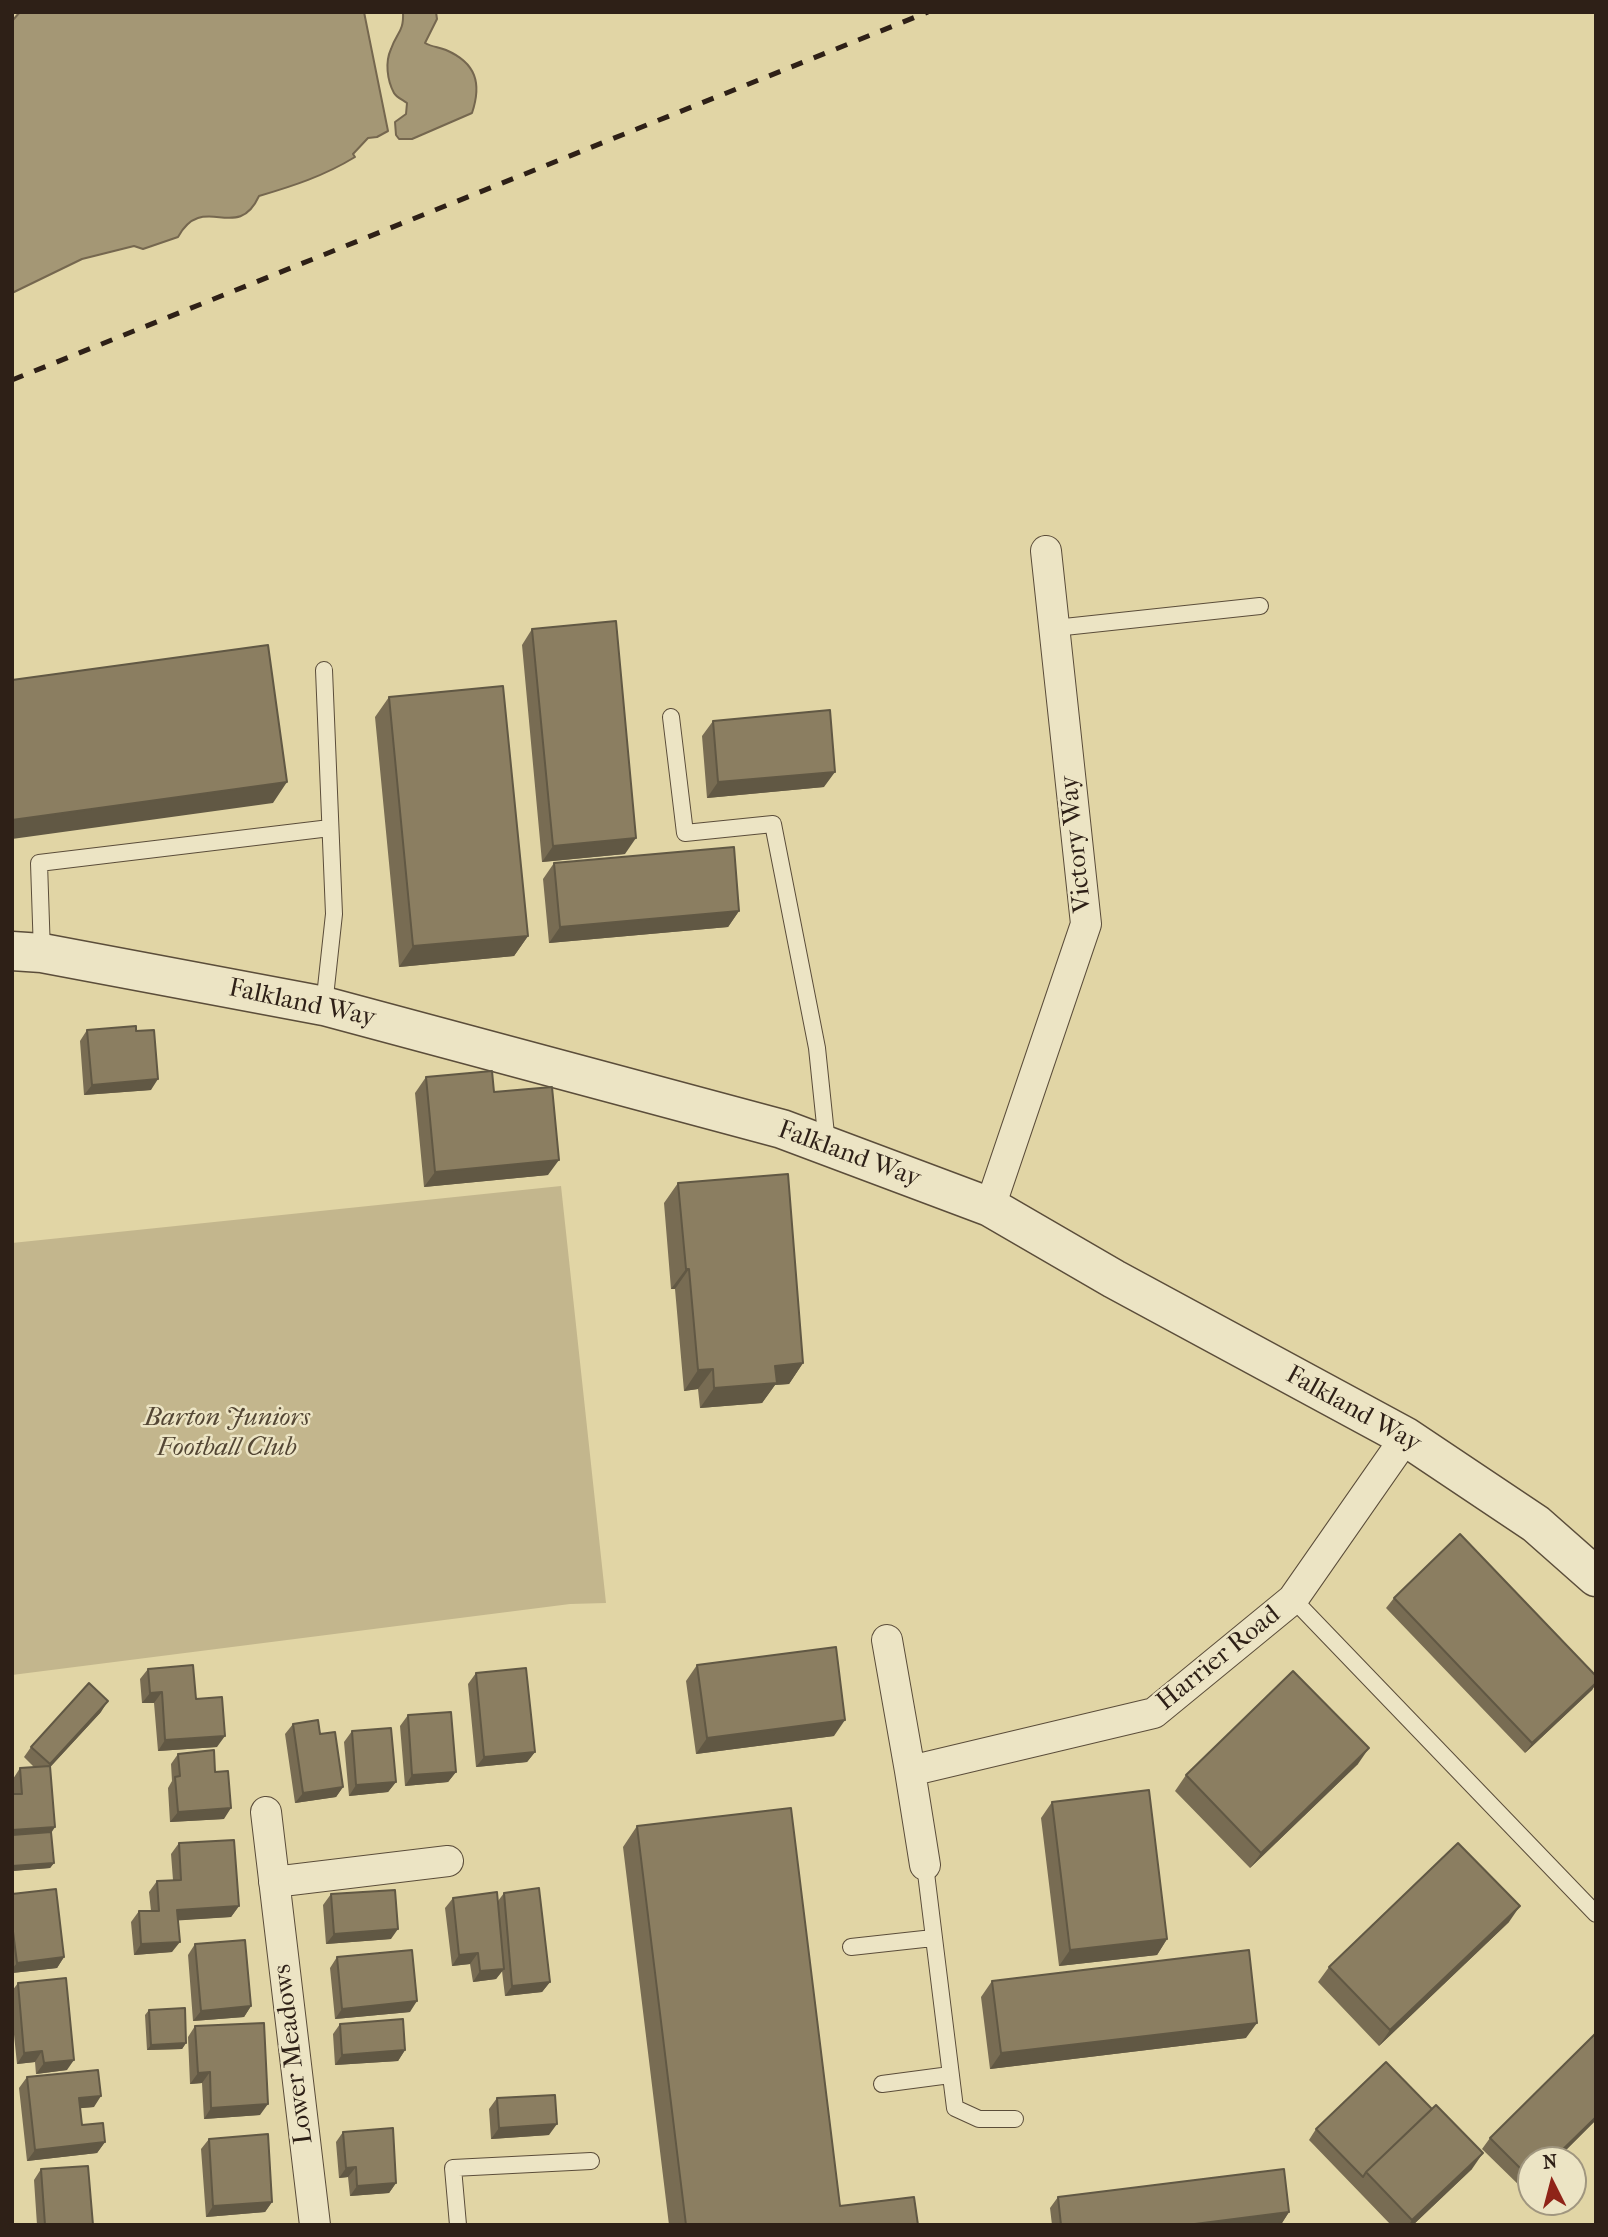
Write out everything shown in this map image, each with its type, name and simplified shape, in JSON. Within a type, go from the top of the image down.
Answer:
[{"type":"street","name":"Victory Way","points":[[990,1207],[1086,924],[1046,551]]},
{"type":"street","name":"Falkland Way","points":[[27,952],[324,1006],[782,1129],[990,1207],[1114,1279],[1406,1437],[1536,1524],[1596,1577]]},
{"type":"street","name":"Harrier Road","points":[[911,1771],[1154,1713],[1293,1599],[1406,1437]]},
{"type":"street","points":[[887,1640],[925,1866]]},
{"type":"street","name":"Lower Meadows","points":[[265,1812],[314,2225]]},
{"type":"street","points":[[274,1882],[448,1861]]},
{"type":"lane","points":[[1055,628],[1261,606]]},
{"type":"lane","points":[[324,670],[334,914],[324,1006]]},
{"type":"lane","points":[[671,717],[685,833],[773,824],[817,1048],[827,1146]]},
{"type":"lane","points":[[27,952],[39,863],[330,828]]},
{"type":"lane","points":[[1293,1599],[1596,1914]]},
{"type":"lane","points":[[925,1866],[955,2109],[979,2119],[1015,2119]]},
{"type":"lane","points":[[851,1947],[933,1938]]},
{"type":"lane","points":[[882,2084],[950,2075]]},
{"type":"lane","points":[[457,2225],[453,2168],[592,2161]]},
{"type":"green space","name":"Barton Juniors Football Club","points":[[561,1186],[606,1603],[570,1604],[12,1675],[12,1243]]},
{"type":"shaded area","points":[[20,12],[364,12],[388,131],[368,138],[353,154],[355,157],[332,170],[259,196],[250,210],[241,216],[198,218],[188,224],[178,237],[143,249],[134,246],[82,259],[12,293],[12,21]]},
{"type":"shaded area","points":[[403,12],[436,12],[437,19],[425,43],[446,50],[464,61],[476,83],[472,113],[412,139],[399,139],[396,135],[395,122],[406,114],[407,103],[394,93],[388,71],[389,54],[401,28]]},
{"type":"building","points":[[616,621],[636,838],[553,846],[532,629]]},
{"type":"building","points":[[268,645],[287,782],[12,820],[12,680]]},
{"type":"building","points":[[503,686],[528,936],[413,946],[389,697]]},
{"type":"building","points":[[830,710],[835,772],[718,782],[713,721]]},
{"type":"building","points":[[734,847],[739,911],[560,927],[554,863]]},
{"type":"building","points":[[136,1026],[136,1031],[154,1030],[158,1079],[92,1085],[87,1030]]},
{"type":"building","points":[[492,1071],[494,1092],[552,1087],[559,1160],[435,1172],[426,1077]]},
{"type":"building","points":[[788,1174],[803,1363],[775,1366],[777,1383],[714,1388],[713,1369],[698,1370],[678,1183]]},
{"type":"building","points":[[1460,1534],[1596,1676],[1596,1683],[1532,1743],[1394,1598]]},
{"type":"building","points":[[836,1647],[845,1720],[707,1738],[697,1665]]},
{"type":"building","points":[[193,1665],[196,1699],[222,1697],[225,1736],[165,1740],[162,1692],[150,1693],[148,1669]]},
{"type":"building","points":[[526,1668],[535,1752],[484,1757],[476,1673]]},
{"type":"building","points":[[1293,1671],[1369,1748],[1261,1853],[1186,1775]]},
{"type":"building","points":[[89,1683],[108,1701],[50,1764],[31,1747]]},
{"type":"building","points":[[451,1712],[456,1772],[412,1775],[408,1715]]},
{"type":"building","points":[[318,1720],[320,1734],[335,1732],[343,1787],[303,1793],[293,1724]]},
{"type":"building","points":[[391,1728],[396,1782],[356,1785],[352,1731]]},
{"type":"building","points":[[214,1750],[215,1772],[228,1771],[231,1808],[178,1812],[175,1777],[180,1776],[178,1754]]},
{"type":"building","points":[[50,1766],[55,1827],[12,1830],[12,1794],[22,1794],[20,1768]]},
{"type":"building","points":[[1149,1790],[1167,1939],[1070,1950],[1052,1802]]},
{"type":"building","points":[[791,1808],[840,2206],[914,2197],[918,2225],[686,2225],[637,1826]]},
{"type":"building","points":[[51,1832],[54,1863],[12,1866],[12,1835]]},
{"type":"building","points":[[234,1840],[239,1906],[177,1910],[180,1942],[141,1944],[139,1911],[159,1911],[157,1881],[181,1880],[179,1843]]},
{"type":"building","points":[[1458,1843],[1520,1906],[1390,2030],[1329,1967]]},
{"type":"building","points":[[539,1888],[550,1982],[512,1986],[504,1893]]},
{"type":"building","points":[[56,1889],[64,1957],[17,1963],[12,1924],[12,1894]]},
{"type":"building","points":[[395,1890],[398,1929],[334,1934],[331,1894]]},
{"type":"building","points":[[497,1892],[504,1969],[480,1971],[478,1953],[459,1955],[453,1898]]},
{"type":"building","points":[[245,1940],[251,2006],[201,2011],[195,1944]]},
{"type":"building","points":[[412,1950],[417,2001],[342,2009],[337,1957]]},
{"type":"building","points":[[1249,1950],[1257,2023],[1001,2053],[992,1981]]},
{"type":"building","points":[[66,1978],[74,2060],[44,2063],[42,2051],[24,2053],[18,1983]]},
{"type":"building","points":[[185,2008],[186,2043],[151,2045],[149,2010]]},
{"type":"building","points":[[403,2019],[405,2050],[342,2055],[340,2024]]},
{"type":"building","points":[[264,2023],[268,2104],[211,2108],[210,2072],[198,2073],[195,2026]]},
{"type":"building","points":[[1596,2033],[1596,2117],[1566,2146],[1517,2146],[1517,2165],[1490,2138]]},
{"type":"building","points":[[1386,2062],[1432,2109],[1363,2177],[1316,2129]]},
{"type":"building","points":[[98,2070],[101,2096],[79,2098],[82,2125],[103,2123],[105,2142],[35,2150],[27,2077]]},
{"type":"building","points":[[555,2095],[557,2124],[499,2128],[497,2098]]},
{"type":"building","points":[[1436,2105],[1483,2153],[1412,2220],[1366,2172]]},
{"type":"building","points":[[393,2128],[396,2183],[357,2186],[356,2167],[346,2168],[343,2132]]},
{"type":"building","points":[[268,2134],[272,2202],[213,2206],[209,2139]]},
{"type":"building","points":[[88,2166],[93,2225],[45,2225],[41,2169]]},
{"type":"building","points":[[1284,2169],[1289,2212],[1187,2225],[1061,2225],[1058,2197]]},
{"type":"railway","points":[[12,380],[928,12]]}]
